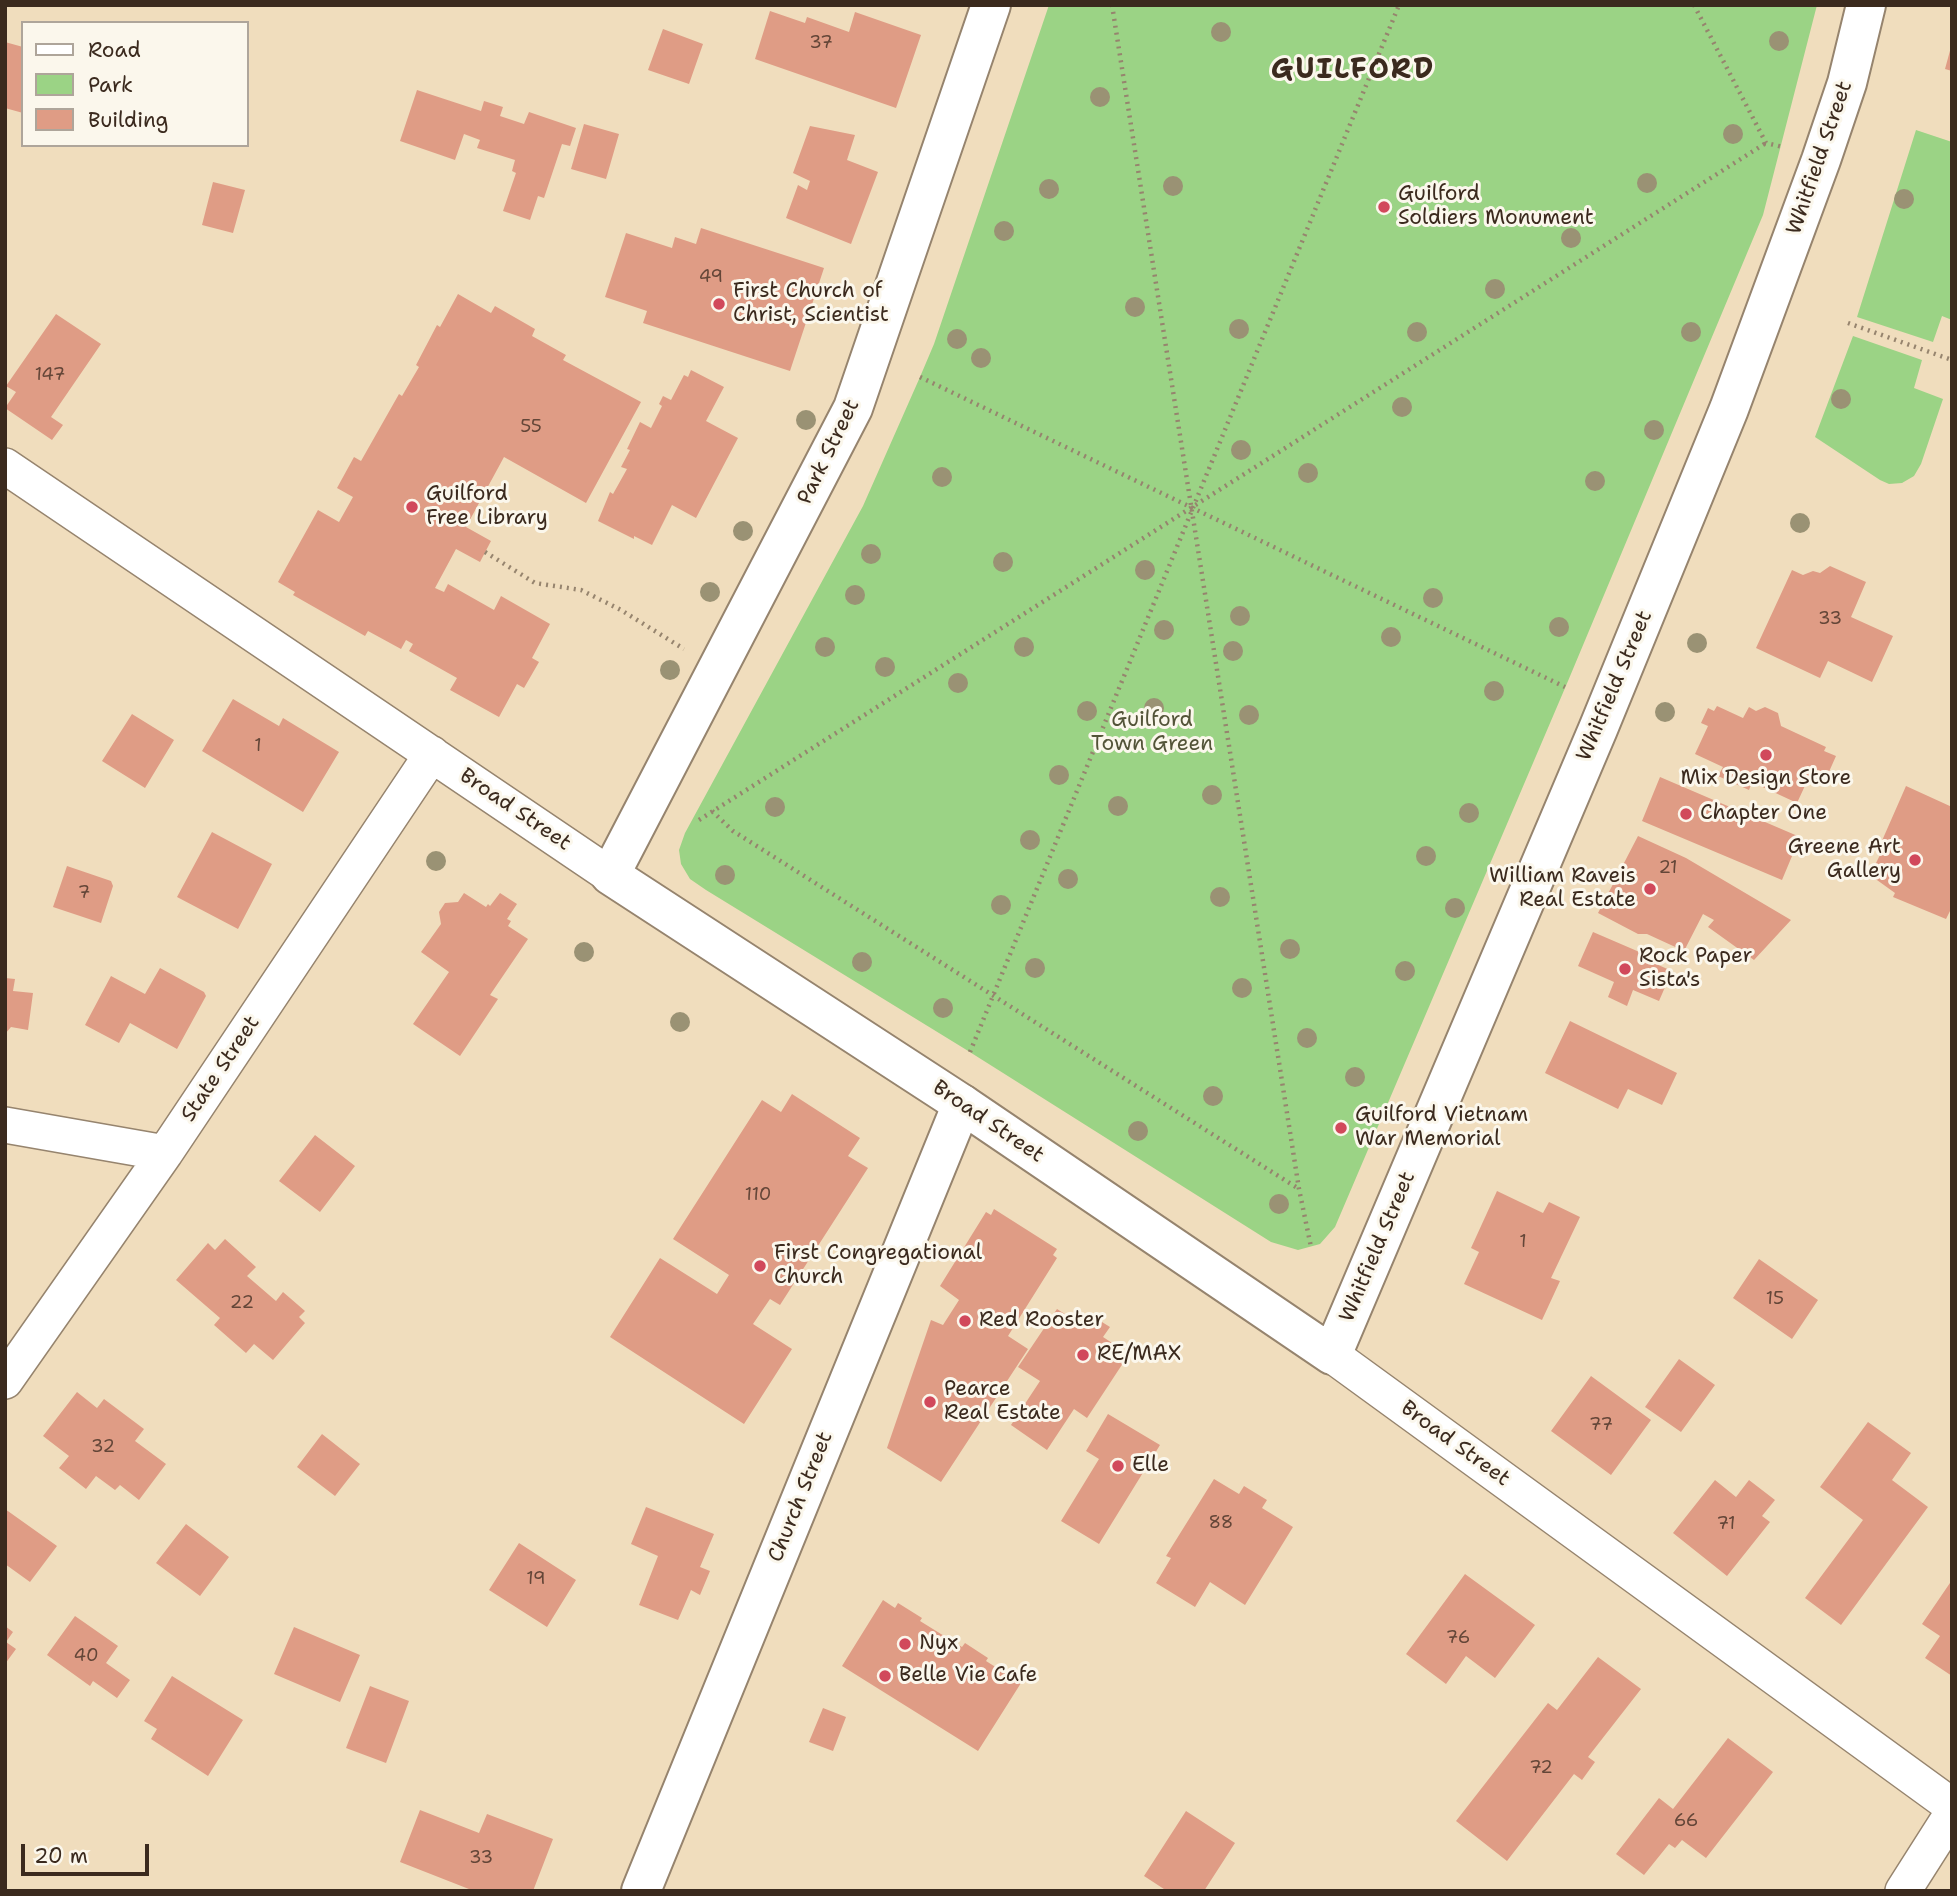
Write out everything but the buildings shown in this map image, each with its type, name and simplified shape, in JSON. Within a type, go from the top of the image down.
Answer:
[{"type":"main road","name":"Park Street","points":[[610,875],[853,408],[991,5]]},
{"type":"main road","name":"Whitfield Street","points":[[1332,1355],[1592,742],[1729,410],[1805,208],[1838,109],[1866,5]]},
{"type":"main road","name":"Broad Street","points":[[610,875],[962,1104],[1332,1355]]},
{"type":"main road","name":"Church Street","points":[[641,1891],[962,1104]]},
{"type":"street","name":"Broad Street","points":[[5,466],[610,875]]},
{"type":"street","name":"State Street","points":[[5,1381],[165,1153],[432,754]]},
{"type":"street","points":[[5,1125],[165,1153]]},
{"type":"street","name":"Broad Street","points":[[1332,1355],[1952,1806]]},
{"type":"street","points":[[1903,1891],[1952,1815]]},
{"type":"path","points":[[1112,5],[1299,1189],[1311,1247]]},
{"type":"path","points":[[970,1052],[1399,5]]},
{"type":"path","points":[[1693,5],[1766,143],[1783,148]]},
{"type":"path","points":[[699,820],[1766,143]]},
{"type":"path","points":[[1849,323],[1952,360]]},
{"type":"path","points":[[920,377],[1565,687]]},
{"type":"path","points":[[485,552],[535,583],[581,590],[621,610],[718,668]]},
{"type":"path","points":[[712,811],[733,831],[1299,1189]]},
{"type":"green space","name":"Guilford Town Green","points":[[1049,5],[1817,5],[1763,215],[1335,1227],[1320,1244],[1298,1250],[1271,1242],[706,890],[690,879],[681,864],[679,850],[685,833],[863,506],[920,377],[934,344]]},
{"type":"green space","points":[[1916,130],[1952,142],[1952,320],[1942,316],[1933,342],[1857,317]]},
{"type":"green space","points":[[1853,336],[1922,360],[1914,388],[1943,399],[1921,464],[1914,476],[1902,483],[1889,484],[1880,480],[1815,437]]},
{"type":"place","name":"Guilford Soldiers Monument","points":[[1384,207]]},
{"type":"place","name":"First Church of Christ, Scientist","points":[[719,304]]},
{"type":"place","name":"Guilford Free Library","points":[[412,507]]},
{"type":"place","name":"Mix Design Store","points":[[1766,755]]},
{"type":"place","name":"Chapter One","points":[[1686,814]]},
{"type":"place","name":"Greene Art Gallery","points":[[1915,860]]},
{"type":"place","name":"William Raveis Real Estate","points":[[1650,889]]},
{"type":"place","name":"Rock Paper Sista's","points":[[1625,969]]},
{"type":"place","name":"Guilford Vietnam War Memorial","points":[[1341,1128]]},
{"type":"place","name":"First Congregational Church","points":[[760,1266]]},
{"type":"place","name":"Red Rooster","points":[[965,1321]]},
{"type":"place","name":"RE/MAX","points":[[1083,1355]]},
{"type":"place","name":"Pearce Real Estate","points":[[930,1402]]},
{"type":"place","name":"Elle","points":[[1118,1466]]},
{"type":"place","name":"Nyx","points":[[905,1644]]},
{"type":"place","name":"Belle Vie Cafe","points":[[885,1676]]},
{"type":"district","name":"GUILFORD","points":[[1353,71]]}]
